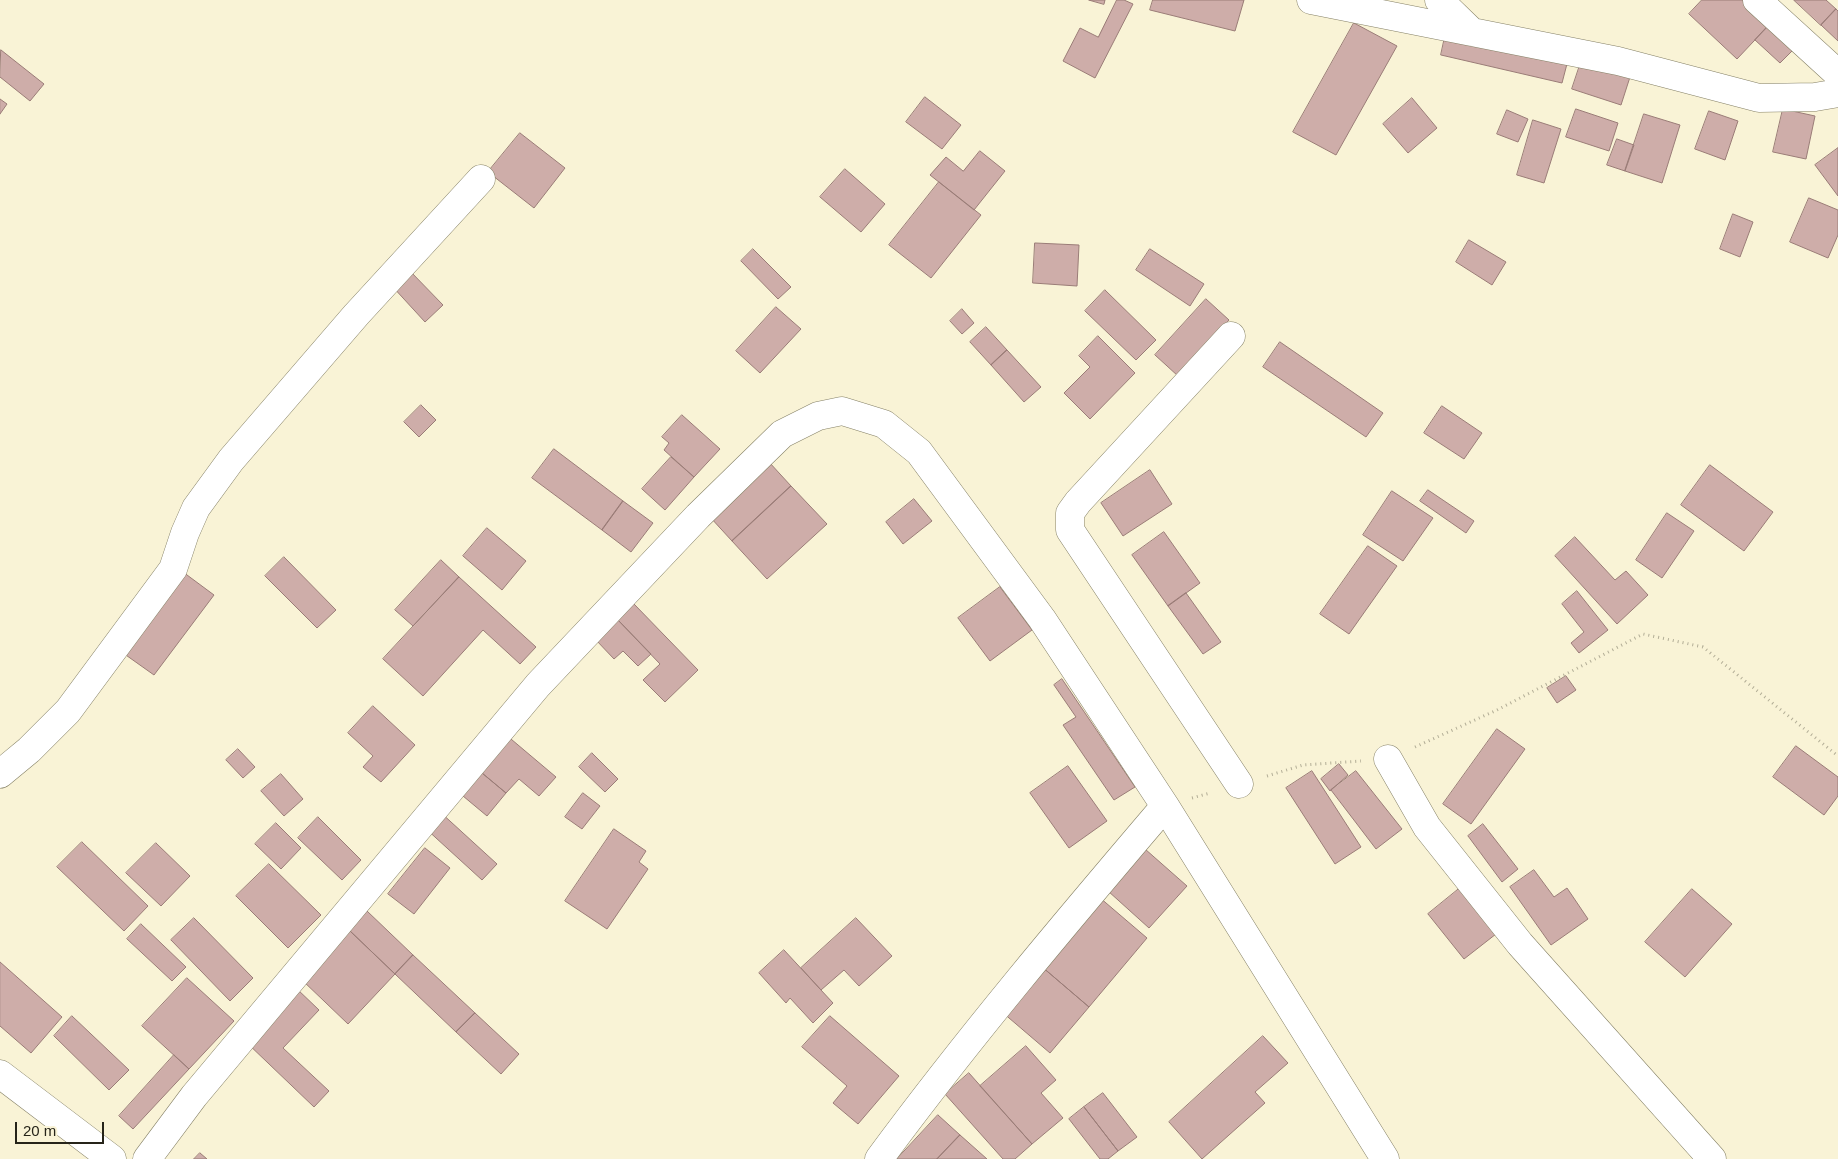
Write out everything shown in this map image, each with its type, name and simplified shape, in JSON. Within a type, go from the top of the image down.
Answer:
[{"type":"street","points":[[1311,0],[1618,61],[1759,98],[1815,97],[1838,93]]},
{"type":"street","points":[[1439,0],[1472,32]]},
{"type":"street","points":[[1757,0],[1838,74]]},
{"type":"street","points":[[0,774],[29,750],[68,710],[174,569],[185,533],[196,508],[231,460],[356,315],[481,179]]},
{"type":"street","points":[[1231,336],[1078,502],[1070,513],[1070,530],[1239,784]]},
{"type":"street","points":[[147,1159],[194,1096],[538,685],[698,516],[782,434],[818,416],[842,412],[884,424],[919,452],[1042,619],[1165,806],[1385,1159]]},
{"type":"street","points":[[1388,760],[1428,828],[1520,944],[1712,1159]]},
{"type":"street","points":[[879,1159],[925,1097],[1062,927],[1165,806]]},
{"type":"street","points":[[0,1074],[112,1159]]},
{"type":"path","points":[[1165,806],[1303,765],[1388,760],[1497,710],[1643,634],[1703,647],[1838,756]]},
{"type":"building","points":[[1089,0],[1105,0],[1104,4]]},
{"type":"building","points":[[1117,0],[1124,0],[1133,4],[1095,78],[1063,61],[1080,28],[1098,37]]},
{"type":"building","points":[[1153,0],[1244,0],[1235,31],[1150,10]]},
{"type":"building","points":[[1702,0],[1744,0],[1770,24],[1737,59],[1689,14]]},
{"type":"building","points":[[1794,0],[1826,0],[1836,9],[1821,25]]},
{"type":"building","points":[[1836,9],[1838,11],[1838,41],[1821,25]]},
{"type":"building","points":[[1354,23],[1397,46],[1336,155],[1293,132]]},
{"type":"building","points":[[1770,24],[1795,48],[1780,63],[1755,40]]},
{"type":"building","points":[[1446,32],[1568,60],[1562,83],[1441,55]]},
{"type":"building","points":[[1,50],[44,84],[30,101],[0,77]]},
{"type":"building","points":[[1581,62],[1630,77],[1621,105],[1572,89]]},
{"type":"building","points":[[925,97],[961,125],[942,149],[906,122]]},
{"type":"building","points":[[1412,98],[1437,128],[1408,153],[1383,124]]},
{"type":"building","points":[[0,99],[7,104],[0,114]]},
{"type":"building","points":[[1576,109],[1618,123],[1609,151],[1566,137]]},
{"type":"building","points":[[1783,109],[1815,116],[1806,159],[1773,152]]},
{"type":"building","points":[[1507,110],[1528,119],[1518,142],[1497,134]]},
{"type":"building","points":[[1709,111],[1738,121],[1725,160],[1695,149]]},
{"type":"building","points":[[1644,114],[1680,125],[1662,183],[1625,171]]},
{"type":"building","points":[[1533,120],[1561,129],[1544,183],[1517,175]]},
{"type":"building","points":[[520,133],[565,168],[534,208],[488,172]]},
{"type":"building","points":[[1617,139],[1634,145],[1625,171],[1607,165]]},
{"type":"building","points":[[1838,148],[1838,196],[1815,165]]},
{"type":"building","points":[[980,151],[1005,171],[974,210],[930,175],[946,157],[963,171]]},
{"type":"building","points":[[845,169],[885,204],[861,232],[820,197]]},
{"type":"building","points":[[939,182],[981,215],[931,278],[889,245]]},
{"type":"building","points":[[1809,198],[1838,210],[1838,235],[1828,258],[1790,242]]},
{"type":"building","points":[[1733,214],[1753,222],[1740,257],[1720,249]]},
{"type":"building","points":[[1469,240],[1506,262],[1492,285],[1456,262]]},
{"type":"building","points":[[1035,243],[1079,245],[1077,286],[1033,283]]},
{"type":"building","points":[[753,249],[791,287],[778,299],[741,261]]},
{"type":"building","points":[[1150,249],[1204,284],[1190,306],[1136,270]]},
{"type":"building","points":[[409,270],[443,305],[425,322],[392,286]]},
{"type":"building","points":[[1105,290],[1156,340],[1136,360],[1085,311]]},
{"type":"building","points":[[1206,299],[1229,320],[1178,376],[1155,355]]},
{"type":"building","points":[[776,307],[801,329],[760,373],[736,351]]},
{"type":"building","points":[[962,309],[974,323],[962,334],[950,321]]},
{"type":"building","points":[[986,327],[1007,350],[991,365],[970,342]]},
{"type":"building","points":[[1098,336],[1135,373],[1090,419],[1064,393],[1090,367],[1079,356]]},
{"type":"building","points":[[1280,342],[1383,413],[1366,437],[1263,367]]},
{"type":"building","points":[[1007,350],[1041,387],[1024,402],[991,365]]},
{"type":"building","points":[[421,405],[436,420],[419,437],[404,422]]},
{"type":"building","points":[[1442,406],[1482,433],[1464,459],[1424,433]]},
{"type":"building","points":[[682,415],[720,449],[694,477],[664,450],[669,443],[662,437]]},
{"type":"building","points":[[554,449],[623,501],[602,530],[532,478]]},
{"type":"building","points":[[671,457],[694,477],[665,510],[642,489]]},
{"type":"building","points":[[769,462],[791,486],[732,541],[710,517]]},
{"type":"building","points":[[1710,465],[1773,512],[1744,551],[1681,505]]},
{"type":"building","points":[[1150,470],[1172,504],[1123,536],[1101,503]]},
{"type":"building","points":[[791,486],[827,524],[767,579],[732,541]]},
{"type":"building","points":[[1428,490],[1474,521],[1466,533],[1420,501]]},
{"type":"building","points":[[1392,491],[1433,518],[1403,561],[1363,535]]},
{"type":"building","points":[[914,499],[932,521],[903,544],[886,522]]},
{"type":"building","points":[[623,501],[653,523],[631,552],[602,530]]},
{"type":"building","points":[[1667,513],[1694,531],[1662,578],[1636,560]]},
{"type":"building","points":[[487,528],[526,561],[502,590],[463,556]]},
{"type":"building","points":[[1164,532],[1200,583],[1168,606],[1132,555]]},
{"type":"building","points":[[1575,537],[1615,580],[1626,571],[1648,595],[1617,624],[1555,556]]},
{"type":"building","points":[[1368,546],[1397,566],[1349,634],[1320,614]]},
{"type":"building","points":[[284,557],[336,610],[317,628],[265,576]]},
{"type":"building","points":[[441,560],[459,577],[413,626],[395,610]]},
{"type":"building","points":[[183,572],[214,595],[154,675],[123,653]]},
{"type":"building","points":[[459,577],[536,647],[520,664],[483,630],[423,696],[383,659]]},
{"type":"building","points":[[1000,587],[1032,630],[990,661],[958,618]]},
{"type":"building","points":[[1577,591],[1608,630],[1579,653],[1571,643],[1584,632],[1562,604]]},
{"type":"building","points":[[1186,593],[1221,642],[1203,654],[1168,606]]},
{"type":"building","points":[[634,604],[698,670],[665,702],[643,680],[660,664],[617,619]]},
{"type":"building","points":[[617,619],[651,654],[638,666],[623,651],[614,659],[596,640]]},
{"type":"building","points":[[1566,676],[1576,690],[1557,703],[1547,688]]},
{"type":"building","points":[[1062,679],[1135,787],[1114,800],[1063,725],[1076,717],[1054,685]]},
{"type":"building","points":[[373,706],[415,745],[381,782],[363,767],[373,756],[348,733]]},
{"type":"building","points":[[1497,729],[1525,749],[1471,824],[1443,804]]},
{"type":"building","points":[[505,734],[556,777],[539,796],[519,779],[506,793],[476,768]]},
{"type":"building","points":[[1796,746],[1838,777],[1838,796],[1824,815],[1773,777]]},
{"type":"building","points":[[238,749],[255,767],[243,778],[226,760]]},
{"type":"building","points":[[592,753],[618,779],[605,792],[579,767]]},
{"type":"building","points":[[1339,764],[1348,775],[1330,791],[1321,779]]},
{"type":"building","points":[[1068,766],[1107,821],[1069,848],[1030,793]]},
{"type":"building","points":[[476,768],[506,793],[487,816],[457,791]]},
{"type":"building","points":[[1312,771],[1361,847],[1335,864],[1286,788]]},
{"type":"building","points":[[1356,771],[1402,829],[1376,849],[1331,790]]},
{"type":"building","points":[[281,774],[303,799],[284,816],[261,791]]},
{"type":"building","points":[[583,793],[600,806],[582,829],[565,817]]},
{"type":"building","points":[[439,811],[497,864],[482,880],[424,827]]},
{"type":"building","points":[[318,817],[361,860],[342,880],[298,838]]},
{"type":"building","points":[[276,823],[301,848],[281,869],[255,844]]},
{"type":"building","points":[[1483,824],[1518,869],[1502,882],[1468,836]]},
{"type":"building","points":[[614,829],[646,851],[639,862],[648,869],[607,929],[565,901]]},
{"type":"building","points":[[82,842],[148,906],[124,931],[57,867]]},
{"type":"building","points":[[156,843],[190,876],[161,906],[126,873]]},
{"type":"building","points":[[425,848],[450,868],[414,914],[388,894]]},
{"type":"building","points":[[1145,849],[1187,886],[1149,928],[1108,891]]},
{"type":"building","points":[[269,864],[321,915],[288,948],[236,896]]},
{"type":"building","points":[[1534,870],[1554,897],[1567,888],[1588,919],[1551,945],[1510,887]]},
{"type":"building","points":[[1460,888],[1496,934],[1464,959],[1428,914]]},
{"type":"building","points":[[1692,889],[1732,924],[1685,977],[1645,942]]},
{"type":"building","points":[[1099,897],[1147,938],[1089,1007],[1041,966]]},
{"type":"building","points":[[367,911],[413,955],[395,974],[349,930]]},
{"type":"building","points":[[194,918],[253,978],[230,1001],[171,940]]},
{"type":"building","points":[[856,918],[892,956],[859,986],[844,970],[821,990],[801,968]]},
{"type":"building","points":[[141,924],[186,967],[172,981],[127,939]]},
{"type":"building","points":[[349,930],[395,974],[348,1024],[302,980]]},
{"type":"building","points":[[784,950],[833,1003],[813,1023],[790,998],[786,1003],[759,973]]},
{"type":"building","points":[[413,955],[475,1013],[456,1032],[395,974]]},
{"type":"building","points":[[0,962],[62,1017],[31,1053],[0,1026]]},
{"type":"building","points":[[1041,966],[1089,1007],[1050,1053],[1002,1012]]},
{"type":"building","points":[[187,978],[234,1021],[189,1069],[142,1026]]},
{"type":"building","points":[[296,988],[319,1010],[283,1048],[329,1091],[314,1107],[245,1041]]},
{"type":"building","points":[[475,1013],[519,1054],[501,1074],[456,1032]]},
{"type":"building","points":[[72,1016],[129,1070],[109,1090],[54,1036]]},
{"type":"building","points":[[830,1016],[899,1076],[858,1124],[833,1103],[847,1086],[802,1047]]},
{"type":"building","points":[[1263,1036],[1288,1063],[1255,1092],[1265,1103],[1202,1159],[1169,1122]]},
{"type":"building","points":[[1026,1046],[1056,1080],[1041,1093],[1063,1118],[1032,1144],[980,1086]]},
{"type":"building","points":[[174,1055],[189,1069],[133,1129],[119,1116]]},
{"type":"building","points":[[969,1073],[1032,1144],[1015,1159],[1003,1159],[945,1094]]},
{"type":"building","points":[[1103,1093],[1137,1137],[1118,1151],[1084,1107]]},
{"type":"building","points":[[1084,1107],[1118,1151],[1108,1159],[1100,1159],[1069,1119]]},
{"type":"building","points":[[938,1115],[960,1135],[937,1159],[897,1159]]},
{"type":"building","points":[[960,1135],[987,1159],[937,1159]]},
{"type":"building","points":[[200,1153],[207,1159],[194,1159]]}]
